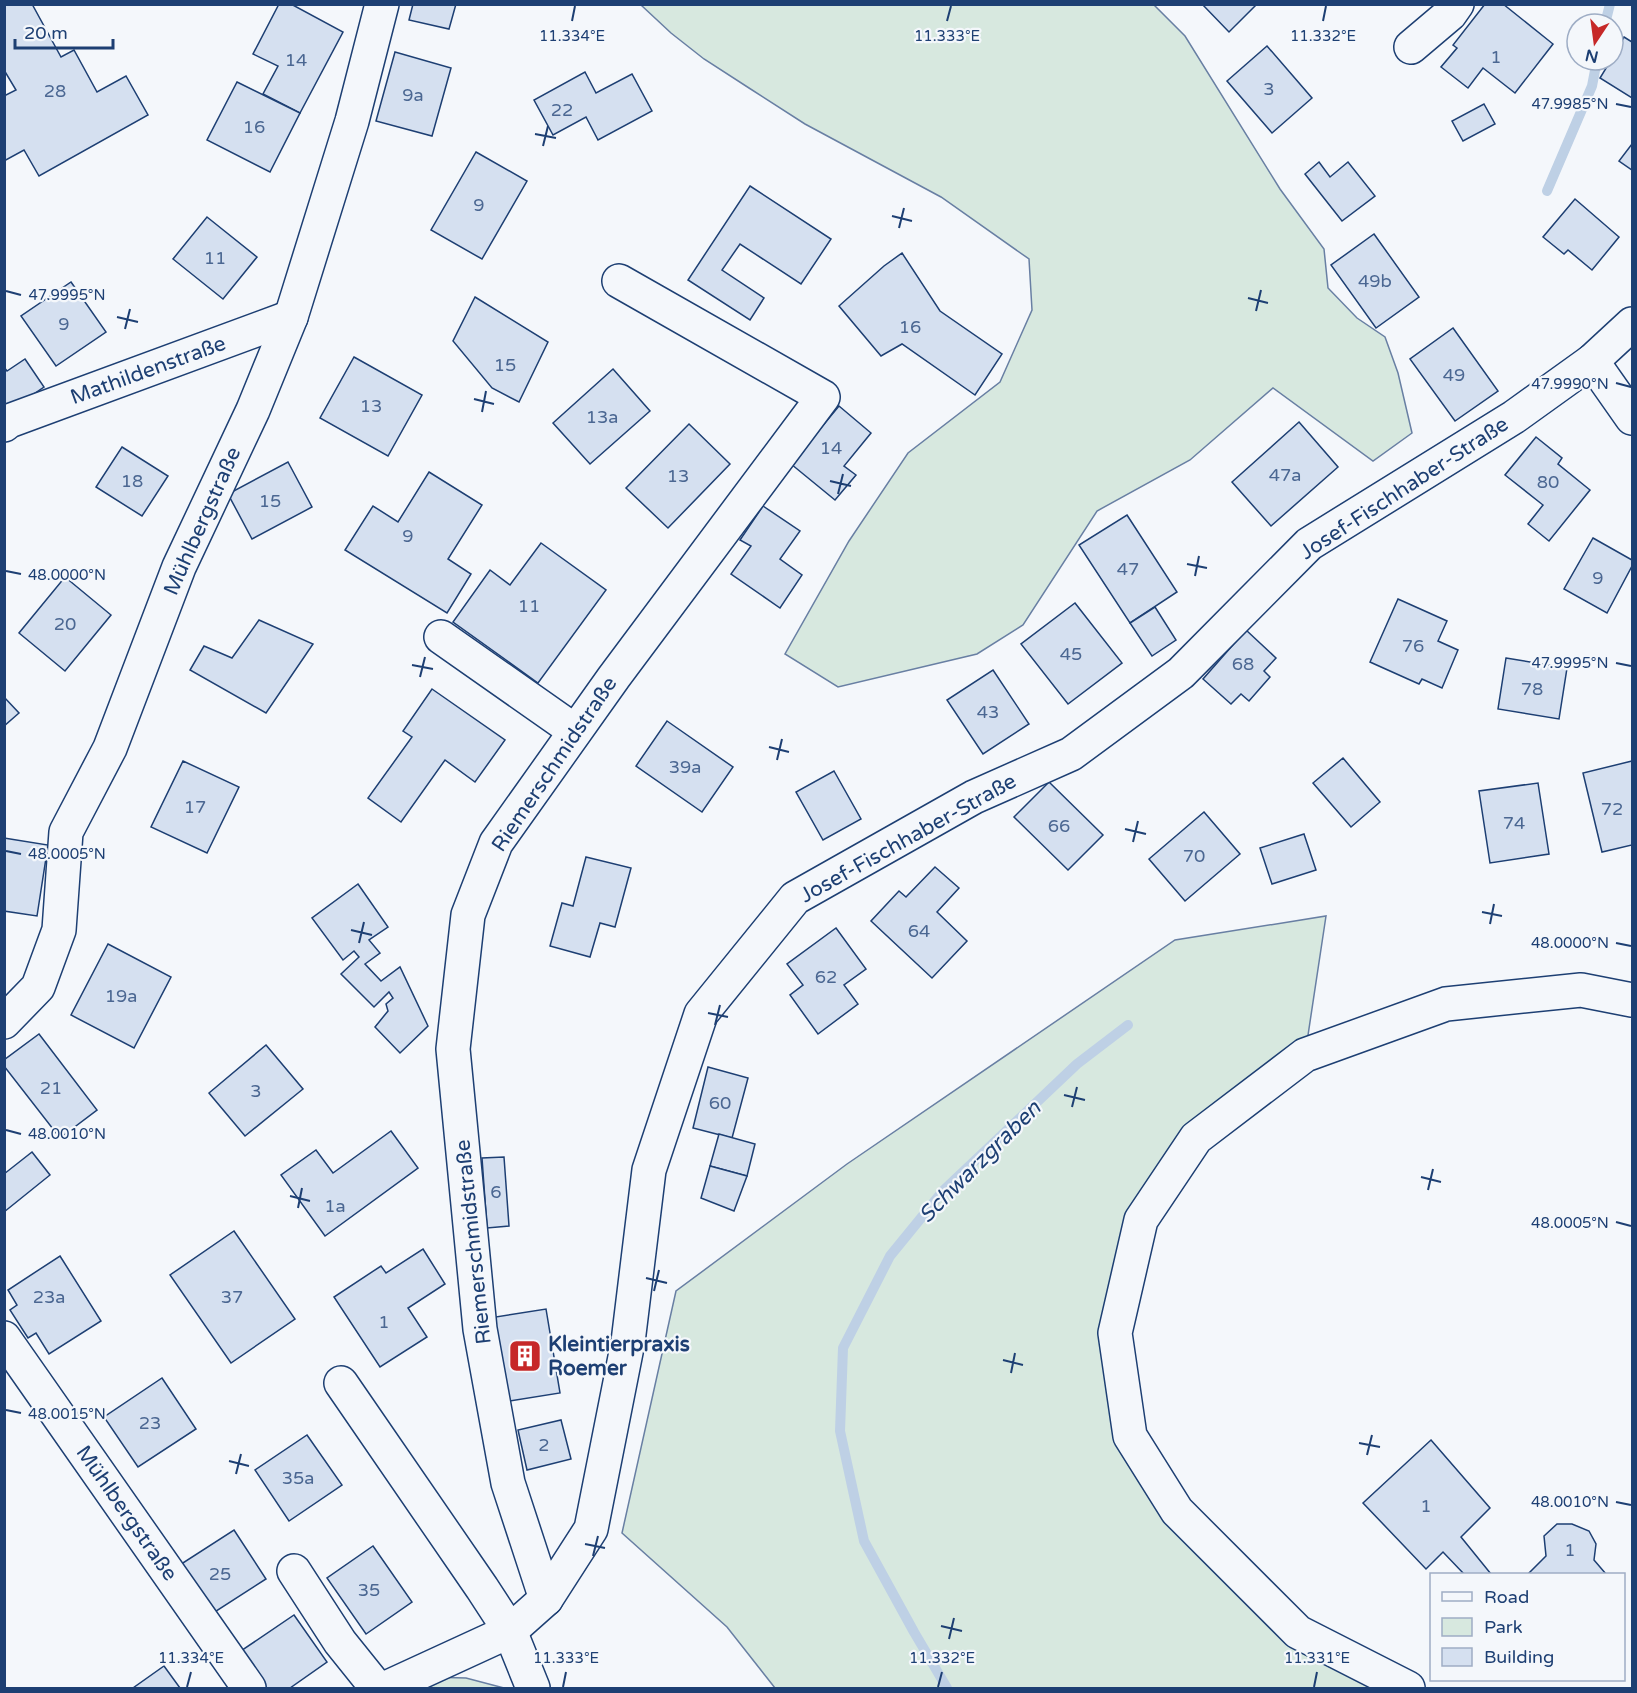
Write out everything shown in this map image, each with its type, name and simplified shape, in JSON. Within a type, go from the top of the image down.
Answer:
[{"type":"street","name":"Mühlbergstraße","points":[[4,1022],[38,987],[59,930],[66,832],[110,748],[179,567],[254,410],[291,317],[352,121],[382,4]]},
{"type":"street","points":[[1411,47],[1450,14],[1457,4]]},
{"type":"street","name":"Riemerschmidstraße","points":[[546,1599],[508,1483],[480,1329],[453,1049],[468,915],[496,843],[614,677],[823,397],[619,280]]},
{"type":"street","name":"Mathildenstraße","points":[[4,425],[20,417],[291,317]]},
{"type":"street","name":"Josef-Fischhaber-Straße","points":[[386,1689],[510,1632],[546,1599],[591,1529],[628,1342],[649,1170],[701,1014],[795,898],[974,797],[1071,754],[1181,673],[1309,544],[1514,417],[1592,361],[1632,324]]},
{"type":"street","points":[[1592,361],[1632,418]]},
{"type":"street","points":[[441,637],[575,731]]},
{"type":"street","points":[[1408,1689],[1298,1632],[1177,1511],[1130,1436],[1115,1333],[1141,1220],[1196,1138],[1305,1055],[1446,1004],[1581,990],[1632,1000]]},
{"type":"street","name":"Mühlbergstraße","points":[[4,1338],[249,1689]]},
{"type":"street","points":[[341,1383],[510,1632],[534,1689]]},
{"type":"street","points":[[294,1570],[340,1642],[377,1689]]},
{"type":"green space","points":[[641,5],[1154,5],[1185,36],[1280,189],[1324,249],[1328,288],[1357,318],[1385,337],[1398,373],[1412,433],[1373,461],[1273,388],[1190,460],[1097,511],[1023,625],[977,654],[838,687],[785,654],[849,541],[908,453],[1000,382],[1032,310],[1029,259],[941,197],[805,124],[704,59]]},
{"type":"green space","points":[[1326,916],[1305,1055],[1195,1138],[1141,1220],[1115,1333],[1130,1436],[1285,1619],[1416,1688],[775,1688],[727,1627],[622,1533],[676,1291],[847,1164],[1175,940]]},
{"type":"green space","points":[[428,1677],[466,1678],[504,1688],[412,1688]]},
{"type":"building","points":[[4,4],[32,4],[61,57],[74,50],[97,92],[126,76],[148,115],[39,176],[24,150],[4,161],[4,96],[16,90],[4,70]]},
{"type":"building","points":[[279,4],[291,4],[343,32],[300,113],[263,94],[278,66],[253,54]]},
{"type":"building","points":[[413,4],[456,4],[449,29],[409,20]]},
{"type":"building","points":[[1202,4],[1257,4],[1229,32]]},
{"type":"building","points":[[1485,4],[1503,4],[1553,44],[1515,93],[1483,68],[1468,88],[1441,67],[1457,48],[1453,45]]},
{"type":"building","points":[[1625,38],[1632,42],[1632,98],[1600,78],[1604,72],[1625,72]]},
{"type":"building","points":[[1267,46],[1312,98],[1272,133],[1227,81]]},
{"type":"building","points":[[395,52],[451,68],[432,136],[376,121]]},
{"type":"building","points":[[585,72],[596,93],[632,74],[652,111],[598,140],[586,117],[553,135],[534,100]]},
{"type":"building","points":[[237,82],[300,113],[270,172],[207,140]]},
{"type":"building","points":[[1484,104],[1495,124],[1463,141],[1452,121]]},
{"type":"building","points":[[1632,144],[1632,170],[1619,161]]},
{"type":"building","points":[[476,152],[527,181],[482,259],[431,230]]},
{"type":"building","points":[[1319,162],[1330,177],[1348,162],[1375,196],[1342,221],[1305,174]]},
{"type":"building","points":[[750,186],[831,239],[801,284],[740,244],[722,270],[764,298],[750,320],[688,280]]},
{"type":"building","points":[[1575,199],[1619,237],[1592,270],[1568,250],[1564,254],[1543,237]]},
{"type":"building","points":[[207,217],[257,257],[223,299],[173,259]]},
{"type":"building","points":[[1374,234],[1419,297],[1376,328],[1331,265]]},
{"type":"building","points":[[902,253],[940,311],[1002,354],[975,395],[902,344],[881,356],[839,306]]},
{"type":"building","points":[[71,282],[106,332],[56,366],[21,316]]},
{"type":"building","points":[[475,297],[548,342],[519,402],[492,388],[453,341]]},
{"type":"building","points":[[1453,328],[1498,391],[1455,421],[1410,359]]},
{"type":"building","points":[[354,357],[422,395],[388,456],[320,418]]},
{"type":"building","points":[[25,359],[44,387],[4,414],[4,367],[7,371]]},
{"type":"building","points":[[613,369],[650,411],[590,464],[553,423]]},
{"type":"building","points":[[839,406],[871,433],[844,466],[856,475],[835,500],[791,464]]},
{"type":"building","points":[[1299,422],[1338,467],[1271,526],[1232,482]]},
{"type":"building","points":[[689,424],[730,464],[668,528],[626,488]]},
{"type":"building","points":[[1536,437],[1562,458],[1558,464],[1590,490],[1549,541],[1528,524],[1543,505],[1505,475]]},
{"type":"building","points":[[122,447],[168,476],[142,516],[96,487]]},
{"type":"building","points":[[288,462],[312,507],[252,539],[228,494]]},
{"type":"building","points":[[429,472],[482,505],[448,559],[471,574],[447,613],[345,550],[373,506],[398,522]]},
{"type":"building","points":[[763,506],[800,531],[780,559],[802,575],[780,608],[731,574],[751,546],[740,540]]},
{"type":"building","points":[[1127,515],[1177,592],[1130,623],[1079,545]]},
{"type":"building","points":[[1593,538],[1632,560],[1632,566],[1607,613],[1564,589]]},
{"type":"building","points":[[541,543],[606,590],[538,683],[453,622],[490,570],[510,585]]},
{"type":"building","points":[[65,577],[111,615],[65,671],[19,633]]},
{"type":"building","points":[[1398,599],[1447,621],[1438,641],[1458,650],[1442,688],[1422,679],[1419,684],[1370,662]]},
{"type":"building","points":[[1075,603],[1122,663],[1068,704],[1021,644]]},
{"type":"building","points":[[1155,607],[1176,640],[1152,656],[1130,623]]},
{"type":"building","points":[[259,620],[313,644],[266,713],[190,670],[204,646],[232,658]]},
{"type":"building","points":[[1246,630],[1276,658],[1264,671],[1270,677],[1249,701],[1241,694],[1231,704],[1203,679]]},
{"type":"building","points":[[1506,658],[1567,668],[1559,719],[1498,709]]},
{"type":"building","points":[[993,670],[1029,724],[983,754],[947,700]]},
{"type":"building","points":[[432,689],[505,740],[475,782],[445,760],[401,822],[368,798],[412,737],[403,731]]},
{"type":"building","points":[[4,697],[19,713],[4,726]]},
{"type":"building","points":[[667,721],[733,767],[702,812],[636,766]]},
{"type":"building","points":[[1343,758],[1380,802],[1351,827],[1313,783]]},
{"type":"building","points":[[183,761],[239,787],[207,853],[151,827]]},
{"type":"building","points":[[1632,761],[1632,845],[1602,852],[1583,773]]},
{"type":"building","points":[[834,771],[861,819],[823,840],[796,792]]},
{"type":"building","points":[[1049,782],[1103,835],[1068,870],[1014,817]]},
{"type":"building","points":[[1538,783],[1549,854],[1490,863],[1479,791]]},
{"type":"building","points":[[1204,812],[1240,854],[1185,901],[1149,859]]},
{"type":"building","points":[[1304,834],[1316,870],[1272,884],[1260,848]]},
{"type":"building","points":[[4,838],[48,845],[37,916],[4,911]]},
{"type":"building","points":[[586,857],[631,868],[615,927],[600,923],[590,957],[550,946],[562,903],[573,906]]},
{"type":"building","points":[[935,867],[959,888],[937,912],[967,941],[932,978],[871,921],[899,891],[906,897]]},
{"type":"building","points":[[358,884],[388,927],[369,940],[380,953],[365,964],[381,981],[400,967],[428,1026],[400,1053],[375,1027],[388,1011],[386,1004],[393,998],[389,992],[374,1007],[341,974],[359,957],[354,951],[343,960],[312,918]]},
{"type":"building","points":[[836,928],[866,969],[844,985],[858,1004],[818,1034],[790,995],[803,985],[787,964]]},
{"type":"building","points":[[108,944],[171,977],[134,1048],[71,1015]]},
{"type":"building","points":[[39,1034],[97,1110],[60,1138],[4,1066],[4,1060]]},
{"type":"building","points":[[266,1045],[303,1089],[245,1136],[209,1093]]},
{"type":"building","points":[[708,1067],[748,1078],[732,1138],[693,1128]]},
{"type":"building","points":[[391,1131],[418,1168],[325,1236],[281,1175],[316,1150],[333,1173]]},
{"type":"building","points":[[719,1134],[755,1144],[747,1176],[710,1166]]},
{"type":"building","points":[[32,1152],[50,1175],[4,1212],[4,1174]]},
{"type":"building","points":[[504,1157],[509,1226],[487,1228],[482,1158]]},
{"type":"building","points":[[710,1166],[747,1176],[734,1211],[701,1198]]},
{"type":"building","points":[[234,1231],[295,1319],[231,1363],[170,1275]]},
{"type":"building","points":[[423,1249],[445,1284],[408,1308],[427,1337],[380,1367],[334,1297],[381,1266],[386,1273]]},
{"type":"building","points":[[60,1256],[101,1321],[49,1354],[36,1333],[28,1338],[10,1310],[17,1305],[8,1290]]},
{"type":"building","name":"Kleintierpraxis Roemer","points":[[546,1309],[560,1393],[503,1402],[489,1318]]},
{"type":"building","points":[[162,1378],[196,1429],[138,1467],[104,1417]]},
{"type":"building","points":[[561,1420],[571,1459],[527,1470],[518,1430]]},
{"type":"building","points":[[307,1435],[342,1485],[289,1521],[255,1470]]},
{"type":"building","points":[[1431,1440],[1490,1508],[1461,1537],[1490,1573],[1463,1573],[1443,1552],[1426,1569],[1363,1503]]},
{"type":"building","points":[[1557,1524],[1572,1524],[1589,1531],[1596,1544],[1594,1560],[1605,1573],[1529,1573],[1546,1556],[1544,1536]]},
{"type":"building","points":[[234,1530],[266,1579],[207,1617],[175,1568]]},
{"type":"building","points":[[373,1546],[412,1602],[366,1634],[327,1578]]},
{"type":"building","points":[[294,1615],[327,1662],[290,1688],[258,1688],[235,1655]]},
{"type":"building","points":[[164,1666],[180,1688],[133,1688]]},
{"type":"waterway","points":[[1608,12],[1610,4]]},
{"type":"waterway","points":[[1547,191],[1592,86],[1595,72]]},
{"type":"waterway","name":"Schwarzgraben","points":[[947,1688],[864,1541],[840,1431],[843,1348],[890,1256],[943,1191],[1077,1064],[1128,1025]]},
{"type":"place","name":"Kleintierpraxis Roemer","points":[[525,1356]]}]
